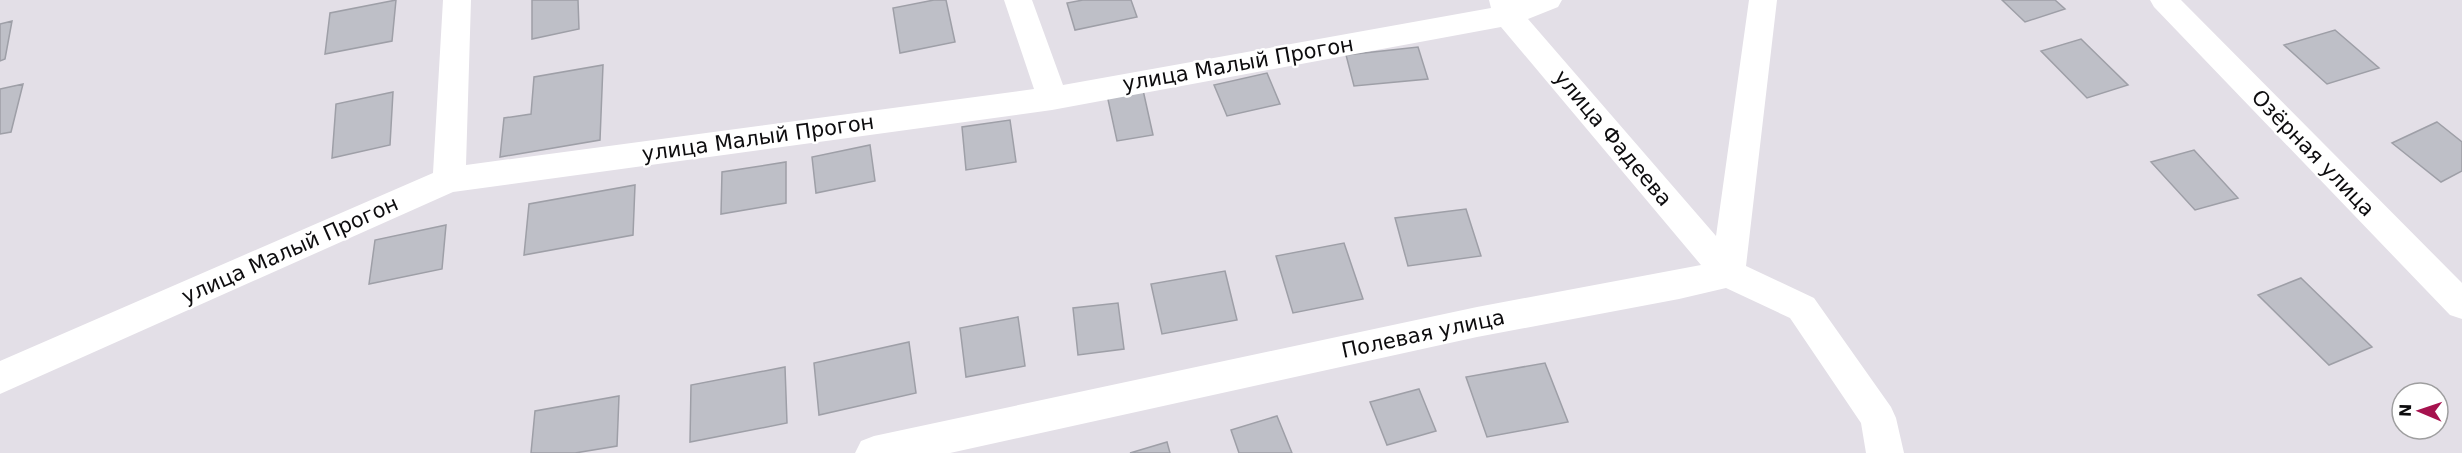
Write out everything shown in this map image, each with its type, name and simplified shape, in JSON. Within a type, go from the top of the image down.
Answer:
[{"type":"street","points":[[449,180],[457,0]]},
{"type":"street","points":[[1018,0],[1052,98]]},
{"type":"street","name":"улица Малый Прогон","points":[[0,378],[449,180],[1052,98],[1548,0]]},
{"type":"street","points":[[1763,0],[1728,273],[1802,308],[1878,418],[1885,453]]},
{"type":"street","name":"Озёрная улица","points":[[2164,0],[2462,305]]},
{"type":"street","name":"улица Фадеева","points":[[1506,7],[1728,273]]},
{"type":"street","name":"Полевая улица","points":[[874,453],[1477,322],[1679,285],[1728,273]]},
{"type":"building","points":[[396,0],[392,41],[325,54],[330,13]]},
{"type":"building","points":[[532,0],[578,0],[579,29],[532,39]]},
{"type":"building","points":[[946,0],[955,42],[900,53],[893,8]]},
{"type":"building","points":[[1083,0],[1131,0],[1137,17],[1075,30],[1067,3]]},
{"type":"building","points":[[2002,0],[2055,0],[2065,9],[2025,22]]},
{"type":"building","points":[[12,21],[5,59],[0,61],[0,24]]},
{"type":"building","points":[[2335,30],[2379,68],[2327,84],[2284,45]]},
{"type":"building","points":[[2081,39],[2128,85],[2087,98],[2041,51]]},
{"type":"building","points":[[1418,47],[1428,79],[1354,86],[1346,55]]},
{"type":"building","points":[[603,65],[600,140],[500,157],[504,118],[531,114],[534,77]]},
{"type":"building","points":[[1267,73],[1280,104],[1227,116],[1214,85]]},
{"type":"building","points":[[23,84],[11,132],[0,134],[0,89]]},
{"type":"building","points":[[1143,90],[1153,135],[1117,141],[1107,95]]},
{"type":"building","points":[[393,92],[390,145],[332,158],[336,104]]},
{"type":"building","points":[[1010,120],[1016,162],[966,170],[962,127]]},
{"type":"building","points":[[2437,122],[2462,142],[2462,171],[2441,182],[2392,143]]},
{"type":"building","points":[[870,145],[875,181],[816,193],[812,157]]},
{"type":"building","points":[[2194,150],[2238,198],[2195,210],[2151,162]]},
{"type":"building","points":[[786,162],[786,203],[721,214],[722,172]]},
{"type":"building","points":[[635,185],[633,235],[524,255],[529,204]]},
{"type":"building","points":[[1466,209],[1481,256],[1408,266],[1395,218]]},
{"type":"building","points":[[446,225],[442,269],[369,284],[375,240]]},
{"type":"building","points":[[1344,243],[1363,299],[1293,313],[1276,256]]},
{"type":"building","points":[[1225,271],[1237,320],[1162,334],[1151,284]]},
{"type":"building","points":[[2301,278],[2372,347],[2329,365],[2258,295]]},
{"type":"building","points":[[1118,303],[1124,349],[1078,355],[1073,308]]},
{"type":"building","points":[[1018,317],[1025,366],[966,377],[960,328]]},
{"type":"building","points":[[909,342],[916,393],[819,415],[814,363]]},
{"type":"building","points":[[1545,363],[1568,422],[1487,437],[1466,377]]},
{"type":"building","points":[[785,367],[787,423],[690,442],[691,385]]},
{"type":"building","points":[[1419,389],[1436,431],[1387,445],[1370,402]]},
{"type":"building","points":[[619,396],[617,446],[575,453],[531,453],[535,411]]},
{"type":"building","points":[[1277,416],[1292,453],[1239,453],[1231,430]]},
{"type":"building","points":[[1167,442],[1170,453],[1130,453]]}]
